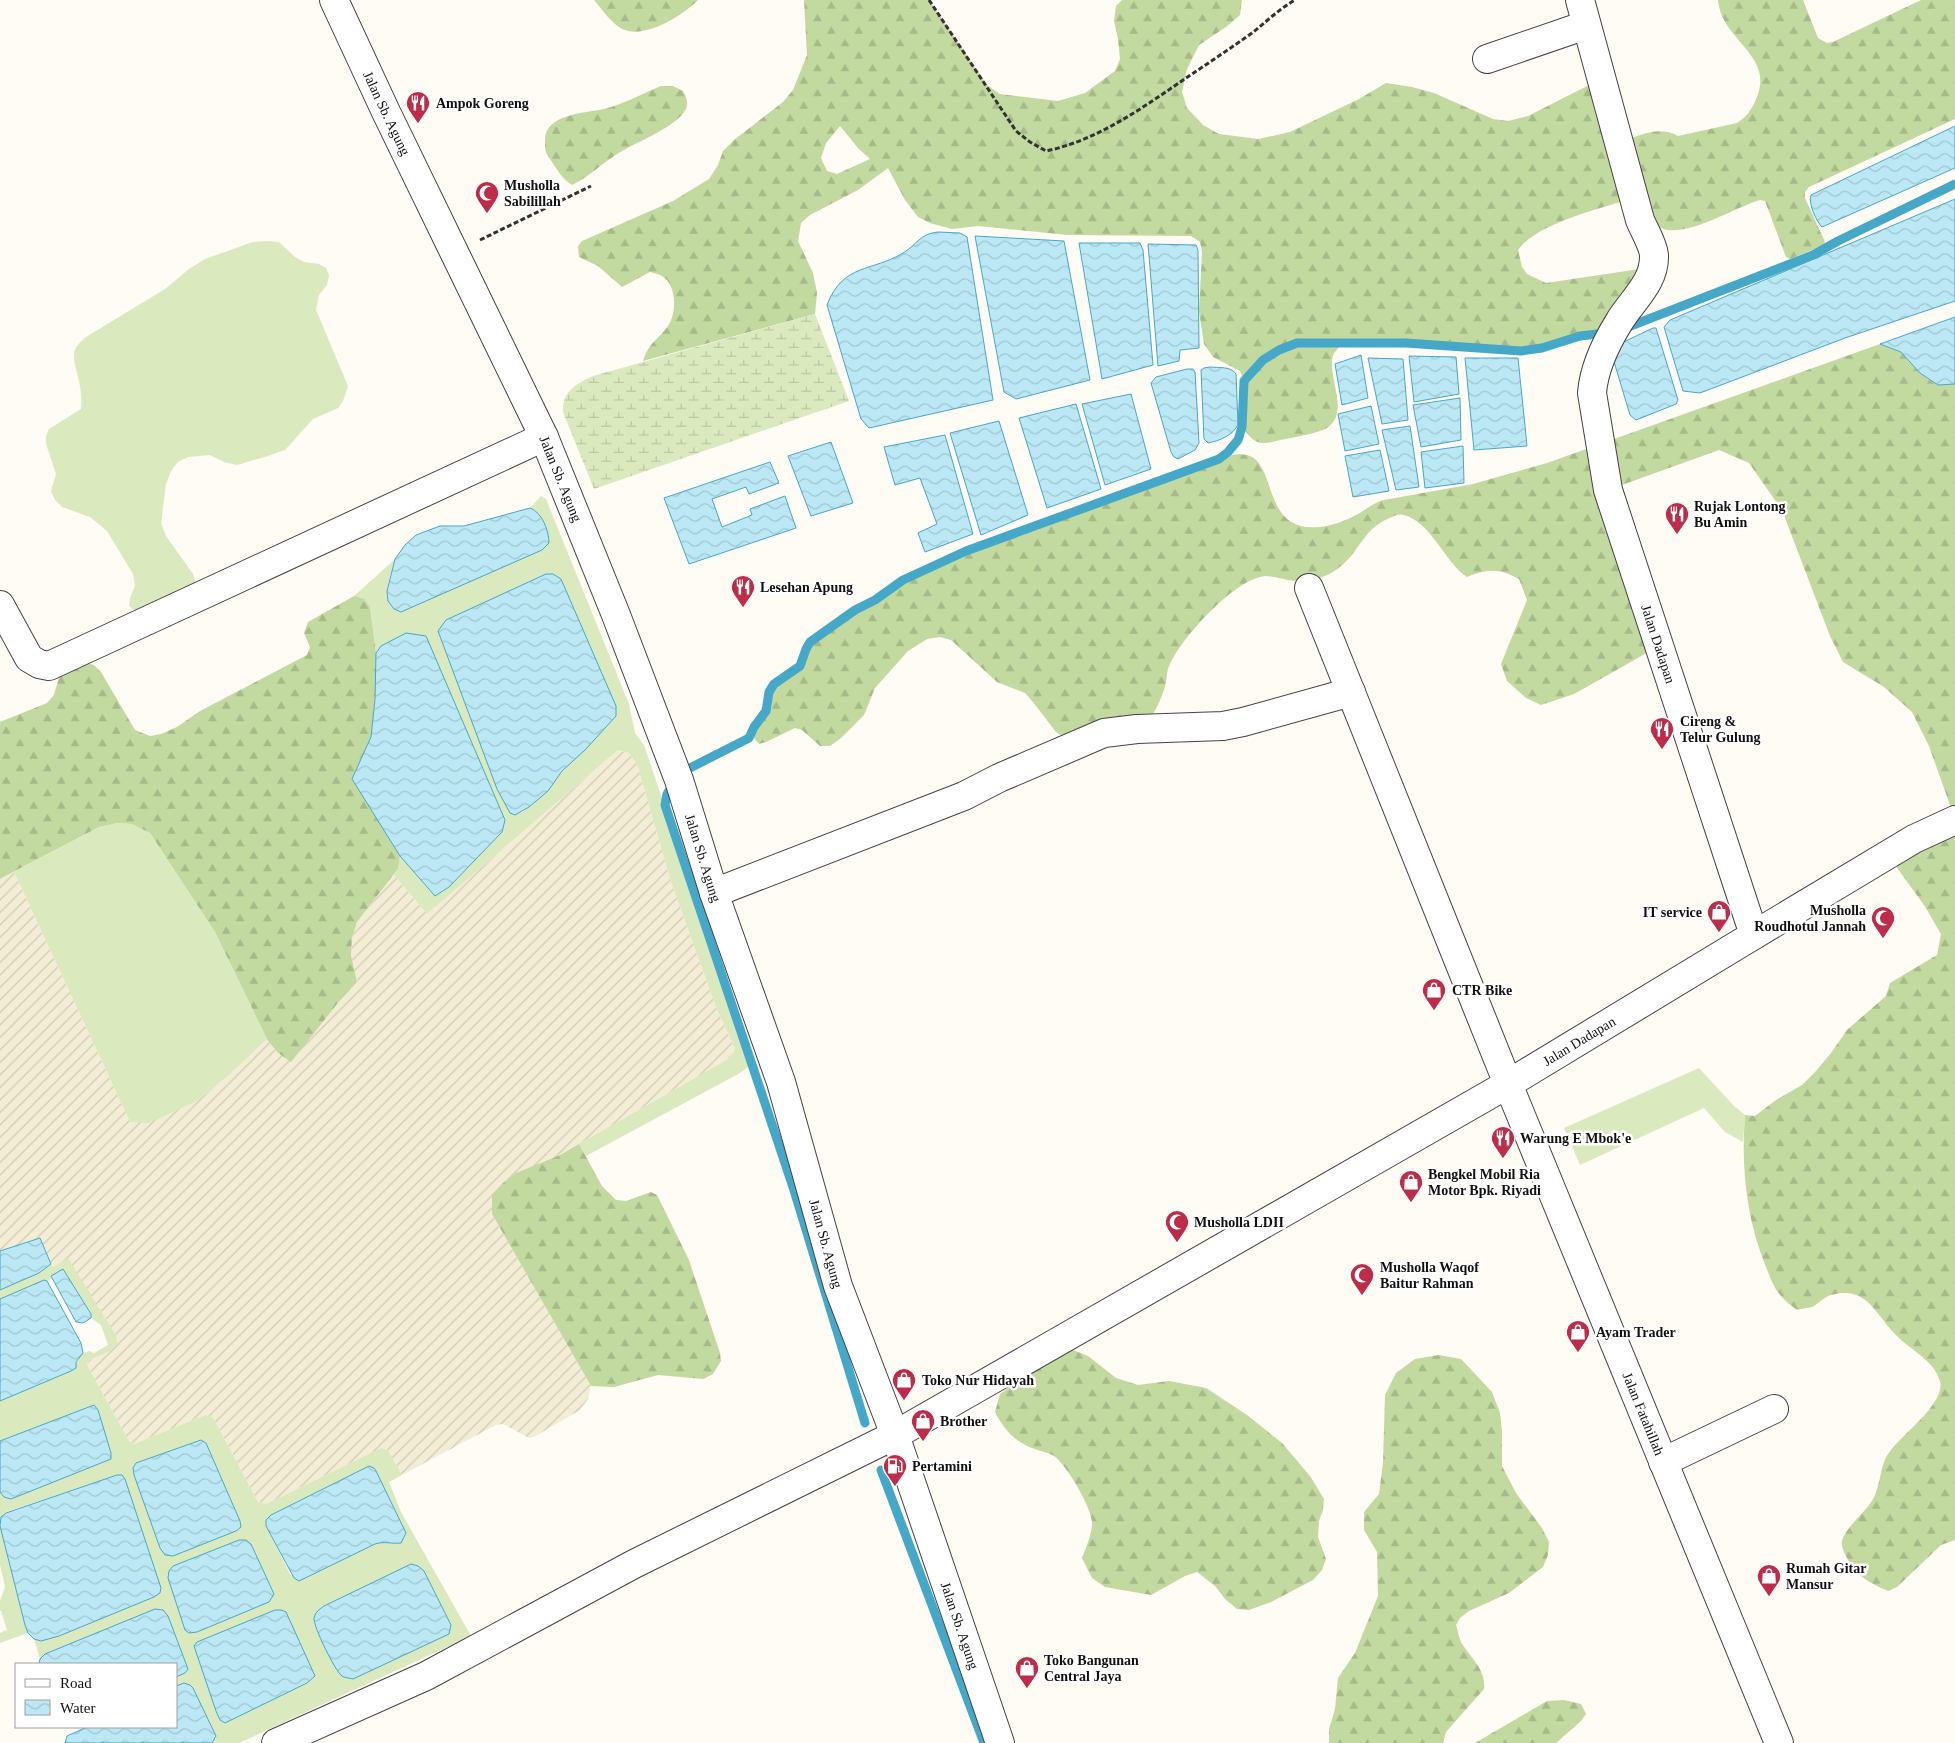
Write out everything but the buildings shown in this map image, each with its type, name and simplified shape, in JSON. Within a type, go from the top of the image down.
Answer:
[{"type":"street","name":"Jalan Sb. Agung","points":[[334,0],[544,437],[679,780],[714,893],[780,1082],[838,1286],[895,1435],[1000,1743]]},
{"type":"street","points":[[1487,59],[1583,13]]},
{"type":"street","name":"Jalan Dadapan","points":[[1583,13],[1640,220],[1654,254],[1653,267],[1648,282],[1620,320],[1604,349],[1593,381],[1592,393],[1608,490],[1754,935]]},
{"type":"street","points":[[0,605],[29,658],[39,664],[49,666],[544,437]]},
{"type":"street","name":"Jalan Fatahillah","points":[[1309,588],[1508,1084],[1779,1743]]},
{"type":"street","points":[[714,893],[964,796],[999,778],[1104,733],[1128,730],[1223,726],[1351,692]]},
{"type":"street","name":"Jalan Dadapan","points":[[276,1743],[426,1676],[634,1564],[895,1435],[1508,1084],[1914,838],[1955,820]]},
{"type":"street","points":[[1663,1462],[1774,1409]]},
{"type":"path","points":[[929,0],[1016,131],[1046,151],[1063,148],[1109,127],[1151,102],[1233,46],[1294,0]]},
{"type":"path","points":[[454,251],[591,186]]},
{"type":"shaded area","points":[[618,750],[629,753],[637,764],[671,882],[716,1007],[735,1049],[730,1058],[560,1155],[539,1163],[492,1214],[591,1386],[588,1399],[580,1410],[534,1437],[529,1438],[503,1424],[496,1425],[402,1475],[388,1450],[381,1448],[266,1504],[258,1502],[213,1417],[205,1415],[134,1444],[129,1441],[87,1365],[89,1360],[108,1352],[116,1335],[68,1259],[53,1267],[40,1238],[0,1251],[0,879],[14,872],[130,1122],[197,1101],[229,1075],[267,1039],[277,1052],[337,1004],[357,982],[351,955],[352,938],[357,922],[394,875],[427,914]]},
{"type":"green space","points":[[594,0],[698,0],[664,24],[644,31],[634,32],[616,25]]},
{"type":"green space","points":[[804,0],[929,0],[987,85],[1000,94],[1058,101],[1085,93],[1115,71],[1120,59],[1114,21],[1116,6],[1122,0],[1242,0],[1240,15],[1199,45],[1187,69],[1182,92],[1187,108],[1203,125],[1219,134],[1258,139],[1290,132],[1359,99],[1386,83],[1434,93],[1493,119],[1508,121],[1528,116],[1601,79],[1619,143],[1648,133],[1663,131],[1678,136],[1737,123],[1751,110],[1760,84],[1759,71],[1754,59],[1728,27],[1721,14],[1718,0],[1803,0],[1818,38],[1827,43],[1833,42],[1921,0],[1955,0],[1955,119],[1809,187],[1805,192],[1805,198],[1825,242],[1822,246],[1790,259],[1786,257],[1765,201],[1760,200],[1709,221],[1681,230],[1669,230],[1659,227],[1634,198],[1555,224],[1527,240],[1518,250],[1522,267],[1527,274],[1546,283],[1653,267],[1602,334],[1580,336],[1542,348],[1521,351],[1406,343],[1344,343],[1332,358],[1338,407],[1332,423],[1325,429],[1315,433],[1260,443],[1256,442],[1242,427],[1244,381],[1240,371],[1213,357],[1204,344],[1199,311],[1202,252],[1200,242],[1191,236],[1068,235],[978,226],[952,229],[930,223],[918,217],[905,200],[888,168],[858,190],[810,215],[801,223],[798,241],[813,273],[817,293],[815,314],[643,361],[651,346],[671,320],[674,300],[671,286],[662,276],[650,272],[622,287],[598,266],[579,257],[578,246],[582,241],[673,201],[709,179],[718,165],[723,151],[734,140],[783,102],[793,90],[807,55]],"holes":[[[840,126],[870,159],[837,174],[827,171],[821,158],[826,143]]]},
{"type":"green space","points":[[661,86],[673,86],[683,91],[687,104],[681,116],[665,128],[617,154],[578,182],[572,185],[565,180],[548,157],[546,151],[546,132],[551,125],[567,116],[604,109]]},
{"type":"green space","points":[[253,242],[279,242],[295,257],[304,262],[319,264],[326,268],[329,275],[327,285],[319,295],[316,310],[348,386],[343,401],[338,408],[313,419],[285,450],[237,465],[224,462],[210,455],[188,457],[178,462],[171,471],[166,484],[161,523],[166,536],[193,574],[194,587],[135,611],[129,606],[135,586],[133,574],[107,531],[90,517],[62,507],[55,500],[51,491],[56,474],[46,444],[46,436],[49,429],[81,409],[81,392],[74,362],[74,352],[80,342],[86,337],[165,289],[189,269],[205,259]]},
{"type":"green space","points":[[815,314],[849,401],[594,489],[563,412],[565,398],[576,385],[593,376]]},
{"type":"green space","points":[[1880,344],[1901,352],[1920,373],[1937,385],[1955,384],[1955,819],[1929,746],[1912,712],[1884,687],[1843,662],[1830,636],[1782,510],[1749,463],[1719,450],[1608,490],[1659,646],[1574,694],[1541,705],[1526,698],[1507,681],[1501,664],[1527,600],[1519,579],[1499,571],[1481,572],[1467,577],[1459,571],[1421,525],[1413,519],[1400,515],[1375,527],[1368,533],[1348,560],[1323,577],[1302,581],[1265,576],[1253,579],[1225,598],[1198,625],[1177,652],[1168,668],[1162,696],[1151,717],[1068,740],[1056,732],[1025,693],[997,682],[951,640],[940,637],[927,639],[908,651],[875,688],[864,715],[830,746],[820,746],[802,730],[795,728],[759,744],[754,738],[752,732],[766,711],[769,692],[774,684],[800,666],[810,642],[855,610],[875,600],[903,580],[966,551],[1206,463],[1231,455],[1247,455],[1257,461],[1263,470],[1279,509],[1287,519],[1300,526],[1327,526],[1350,518],[1384,500],[1473,484],[1547,463]]},
{"type":"green space","points":[[541,496],[546,499],[629,704],[635,733],[644,745],[752,1064],[740,1073],[586,1156],[579,1144],[730,1058],[735,1049],[716,1007],[671,882],[637,764],[629,753],[618,750],[427,914],[394,875],[398,869],[400,856],[435,896],[449,887],[502,832],[505,820],[426,637],[406,633],[381,646],[376,653],[370,607],[354,596],[395,559],[388,589],[388,596],[394,608],[401,612],[428,600],[535,510],[530,508]],"holes":[[[438,631],[616,716],[562,771],[548,791],[521,813]]]},
{"type":"green space","points":[[354,596],[364,599],[370,607],[376,653],[376,685],[371,737],[352,779],[400,856],[398,869],[357,922],[352,938],[351,955],[357,982],[291,1062],[277,1052],[267,1039],[215,932],[150,833],[132,824],[118,823],[99,827],[0,879],[0,722],[47,703],[54,695],[59,677],[70,667],[81,661],[94,665],[101,672],[135,730],[150,736],[161,734],[177,727],[200,711],[307,655],[310,647],[304,633],[308,622]]},
{"type":"green space","points":[[1955,819],[1955,1540],[1941,1545],[1897,1587],[1888,1591],[1868,1581],[1858,1573],[1844,1552],[1842,1540],[1873,1499],[1887,1455],[1937,1399],[1940,1381],[1933,1367],[1896,1335],[1876,1310],[1862,1298],[1853,1294],[1843,1293],[1831,1295],[1812,1307],[1797,1310],[1779,1294],[1774,1287],[1759,1249],[1746,1192],[1744,1154],[1745,1115],[1755,1116],[1776,1100],[1802,1085],[1831,1053],[1847,1030],[1886,996],[1890,983],[1937,955],[1941,934],[1924,905],[1895,865]]},
{"type":"green space","points":[[118,823],[133,824],[150,833],[215,932],[267,1039],[229,1075],[197,1101],[149,1123],[130,1122],[14,872],[99,827]]},
{"type":"green space","points":[[1699,1068],[1734,1106],[1745,1115],[1743,1142],[1725,1132],[1704,1108],[1580,1165],[1564,1128]]},
{"type":"green space","points":[[579,1144],[602,1186],[616,1200],[626,1201],[651,1192],[657,1195],[689,1260],[720,1353],[721,1361],[713,1374],[703,1379],[658,1375],[614,1387],[591,1386],[492,1214],[492,1195],[503,1183],[516,1173],[560,1155]]},
{"type":"green space","points":[[68,1258],[116,1335],[117,1344],[108,1352],[89,1360],[87,1365],[129,1441],[134,1444],[205,1415],[213,1417],[258,1502],[266,1504],[381,1448],[388,1450],[402,1475],[389,1482],[401,1512],[471,1636],[239,1743],[212,1743],[214,1741],[184,1683],[178,1685],[178,1676],[185,1673],[188,1669],[168,1616],[163,1610],[155,1609],[46,1654],[40,1659],[34,1639],[41,1641],[59,1636],[154,1597],[161,1588],[125,1479],[122,1475],[117,1475],[6,1512],[0,1519],[0,1492],[4,1497],[11,1499],[111,1459],[111,1453],[98,1410],[94,1405],[0,1441],[0,1401],[71,1371],[83,1353],[89,1351],[94,1353],[108,1345],[101,1325],[91,1318],[89,1310],[63,1269],[51,1276],[52,1278],[47,1281],[44,1280],[0,1299],[0,1290],[39,1273],[51,1264],[53,1267]],"holes":[[[201,1440],[206,1443],[241,1527],[236,1531],[173,1556],[133,1468],[136,1463]],[[266,1526],[400,1543],[375,1544],[299,1581],[290,1574]],[[239,1540],[246,1540],[251,1544],[274,1594],[269,1602],[197,1632],[189,1633],[169,1571],[173,1566]]]},
{"type":"green space","points":[[1073,1350],[1088,1356],[1116,1378],[1138,1385],[1169,1381],[1206,1388],[1247,1415],[1282,1443],[1310,1476],[1324,1499],[1319,1521],[1318,1537],[1326,1559],[1322,1570],[1313,1580],[1271,1602],[1249,1610],[1237,1609],[1225,1599],[1215,1586],[1197,1572],[1185,1576],[1151,1595],[1105,1587],[1092,1578],[1082,1558],[1091,1533],[1091,1518],[1089,1509],[1078,1488],[1065,1468],[1054,1456],[1020,1442],[1006,1429],[995,1412],[1000,1394],[1053,1355]]},
{"type":"green space","points":[[1439,1355],[1461,1359],[1492,1392],[1500,1413],[1502,1466],[1516,1493],[1542,1528],[1549,1542],[1548,1555],[1543,1567],[1509,1593],[1469,1611],[1460,1618],[1456,1625],[1462,1644],[1481,1670],[1484,1689],[1446,1732],[1443,1743],[1329,1743],[1329,1729],[1335,1709],[1338,1678],[1355,1653],[1378,1596],[1377,1552],[1364,1530],[1364,1512],[1379,1494],[1383,1463],[1385,1395],[1396,1373],[1415,1359]]},
{"type":"green space","points":[[0,1526],[28,1633],[0,1643],[0,1633],[7,1630],[0,1611],[0,1601],[5,1587],[0,1565]]},
{"type":"green space","points":[[1564,1700],[1581,1704],[1586,1714],[1581,1721],[1556,1743],[1475,1743],[1547,1701]]},
{"type":"water","points":[[1955,126],[1955,168],[1822,227],[1815,216],[1810,198],[1811,195]]},
{"type":"water","points":[[1955,199],[1955,301],[1845,338],[1700,393],[1683,391],[1664,327],[1670,320]]},
{"type":"water","points":[[938,232],[960,233],[967,237],[993,400],[869,428],[861,419],[827,305],[834,291],[850,275],[891,259],[908,250],[923,237]]},
{"type":"water","points":[[975,236],[1064,241],[1090,380],[1016,399],[1004,392]]},
{"type":"water","points":[[1079,243],[1140,243],[1143,250],[1153,365],[1102,379]]},
{"type":"water","points":[[1148,244],[1196,245],[1198,250],[1199,348],[1180,350],[1179,361],[1158,366]]},
{"type":"water","points":[[1955,317],[1955,384],[1938,385],[1920,373],[1901,352],[1880,344]]},
{"type":"water","points":[[1656,328],[1678,400],[1676,404],[1636,420],[1630,415],[1612,355],[1615,346]]},
{"type":"water","points":[[1361,355],[1368,398],[1342,405],[1335,364]]},
{"type":"water","points":[[1409,356],[1456,357],[1459,394],[1414,402]]},
{"type":"water","points":[[1368,358],[1403,359],[1408,420],[1382,424]]},
{"type":"water","points":[[1465,358],[1518,358],[1527,446],[1474,450]]},
{"type":"water","points":[[1210,367],[1228,369],[1236,374],[1238,424],[1226,437],[1208,443],[1204,439],[1201,370]]},
{"type":"water","points":[[1193,369],[1195,372],[1199,443],[1195,450],[1178,459],[1171,452],[1151,383],[1156,377]]},
{"type":"water","points":[[1131,394],[1151,469],[1105,485],[1082,404]]},
{"type":"water","points":[[1460,398],[1461,440],[1421,447],[1413,405]]},
{"type":"water","points":[[1076,404],[1101,489],[1047,508],[1019,418]]},
{"type":"water","points":[[1371,406],[1379,444],[1345,451],[1338,414]]},
{"type":"water","points":[[999,421],[1028,515],[981,535],[950,433]]},
{"type":"water","points":[[1410,426],[1419,487],[1396,490],[1382,430]]},
{"type":"water","points":[[945,435],[973,534],[925,552],[918,533],[937,524],[920,478],[895,485],[884,447]]},
{"type":"water","points":[[831,442],[853,503],[811,516],[788,456]]},
{"type":"water","points":[[1463,446],[1464,483],[1425,488],[1421,452]]},
{"type":"water","points":[[1380,450],[1389,491],[1353,497],[1345,456]]},
{"type":"water","points":[[770,462],[779,483],[749,494],[746,487],[712,499],[722,527],[752,515],[750,509],[785,496],[796,528],[689,564],[664,498]]},
{"type":"water","points":[[530,508],[538,513],[548,533],[549,543],[542,550],[401,612],[394,609],[388,601],[387,591],[395,559],[405,545],[416,535],[440,526],[464,526]]},
{"type":"water","points":[[546,574],[553,574],[561,579],[616,706],[616,716],[585,750],[562,771],[548,791],[529,807],[515,815],[510,813],[497,789],[438,631],[446,620]]},
{"type":"water","points":[[406,633],[426,636],[505,820],[502,832],[449,887],[435,896],[400,856],[352,779],[371,737],[375,699],[376,653],[381,646]]},
{"type":"water","points":[[40,1238],[51,1264],[39,1273],[0,1290],[0,1251]]},
{"type":"water","points":[[63,1269],[91,1314],[91,1318],[83,1323],[76,1322],[51,1276]]},
{"type":"water","points":[[44,1280],[47,1281],[81,1343],[83,1353],[76,1362],[76,1368],[71,1371],[0,1401],[0,1299]]},
{"type":"water","points":[[94,1405],[98,1410],[111,1453],[111,1459],[11,1499],[4,1497],[0,1492],[0,1441]]},
{"type":"water","points":[[201,1440],[206,1443],[241,1527],[236,1531],[173,1556],[165,1555],[160,1548],[133,1468],[136,1463]]},
{"type":"water","points":[[369,1466],[376,1471],[406,1533],[401,1543],[375,1544],[299,1581],[294,1578],[266,1526],[266,1520],[271,1515]]},
{"type":"water","points":[[117,1475],[122,1475],[125,1479],[161,1588],[160,1593],[59,1636],[41,1641],[34,1639],[28,1633],[25,1625],[0,1526],[1,1517],[6,1513]]},
{"type":"water","points":[[239,1540],[246,1540],[251,1544],[274,1594],[269,1602],[197,1632],[189,1633],[185,1630],[168,1578],[169,1571],[173,1566]]},
{"type":"water","points":[[411,1564],[418,1566],[424,1571],[451,1625],[449,1634],[353,1679],[342,1676],[330,1658],[321,1639],[315,1623],[315,1614],[324,1606]]},
{"type":"water","points":[[155,1609],[163,1610],[168,1616],[188,1669],[185,1673],[178,1676],[178,1663],[39,1663],[45,1654]]},
{"type":"water","points":[[275,1610],[286,1612],[315,1676],[307,1683],[225,1723],[220,1720],[216,1711],[194,1646],[197,1642]]},
{"type":"water","points":[[184,1683],[193,1688],[216,1736],[212,1743],[65,1743],[67,1736],[85,1728],[178,1728],[178,1685]]},
{"type":"waterway","points":[[1623,329],[1813,255],[1955,184]]},
{"type":"waterway","points":[[688,769],[749,738],[754,727],[766,711],[769,692],[774,684],[800,666],[810,642],[855,610],[875,600],[903,580],[966,551],[1219,459],[1238,440],[1242,427],[1244,381],[1263,360],[1279,350],[1297,343],[1406,343],[1521,351],[1542,348],[1580,336],[1606,333]]},
{"type":"waterway","points":[[673,784],[667,794],[665,805],[793,1187],[865,1423]]},
{"type":"waterway","points":[[881,1470],[984,1743]]},
{"type":"place","name":"Ampok Goreng","points":[[418,124]]},
{"type":"place","name":"Musholla Sabilillah","points":[[487,214]]},
{"type":"place","name":"Rujak Lontong Bu Amin","points":[[1677,535]]},
{"type":"place","name":"Lesehan Apung","points":[[743,608]]},
{"type":"place","name":"Cireng & Telur Gulung","points":[[1662,750]]},
{"type":"place","name":"IT service","points":[[1719,933]]},
{"type":"place","name":"Musholla Roudhotul Jannah","points":[[1883,939]]},
{"type":"place","name":"CTR Bike","points":[[1434,1011]]},
{"type":"place","name":"Warung E Mbok'e","points":[[1503,1159]]},
{"type":"place","name":"Bengkel Mobil Ria Motor Bpk. Riyadi","points":[[1411,1203]]},
{"type":"place","name":"Musholla LDII","points":[[1177,1243]]},
{"type":"place","name":"Musholla Waqof Baitur Rahman","points":[[1362,1296]]},
{"type":"place","name":"Ayam Trader","points":[[1578,1353]]},
{"type":"place","name":"Toko Nur Hidayah","points":[[904,1401]]},
{"type":"place","name":"Brother","points":[[923,1442]]},
{"type":"place","name":"Pertamini","points":[[895,1487]]},
{"type":"place","name":"Rumah Gitar Mansur","points":[[1769,1597]]},
{"type":"place","name":"Toko Bangunan Central Jaya","points":[[1027,1689]]}]
